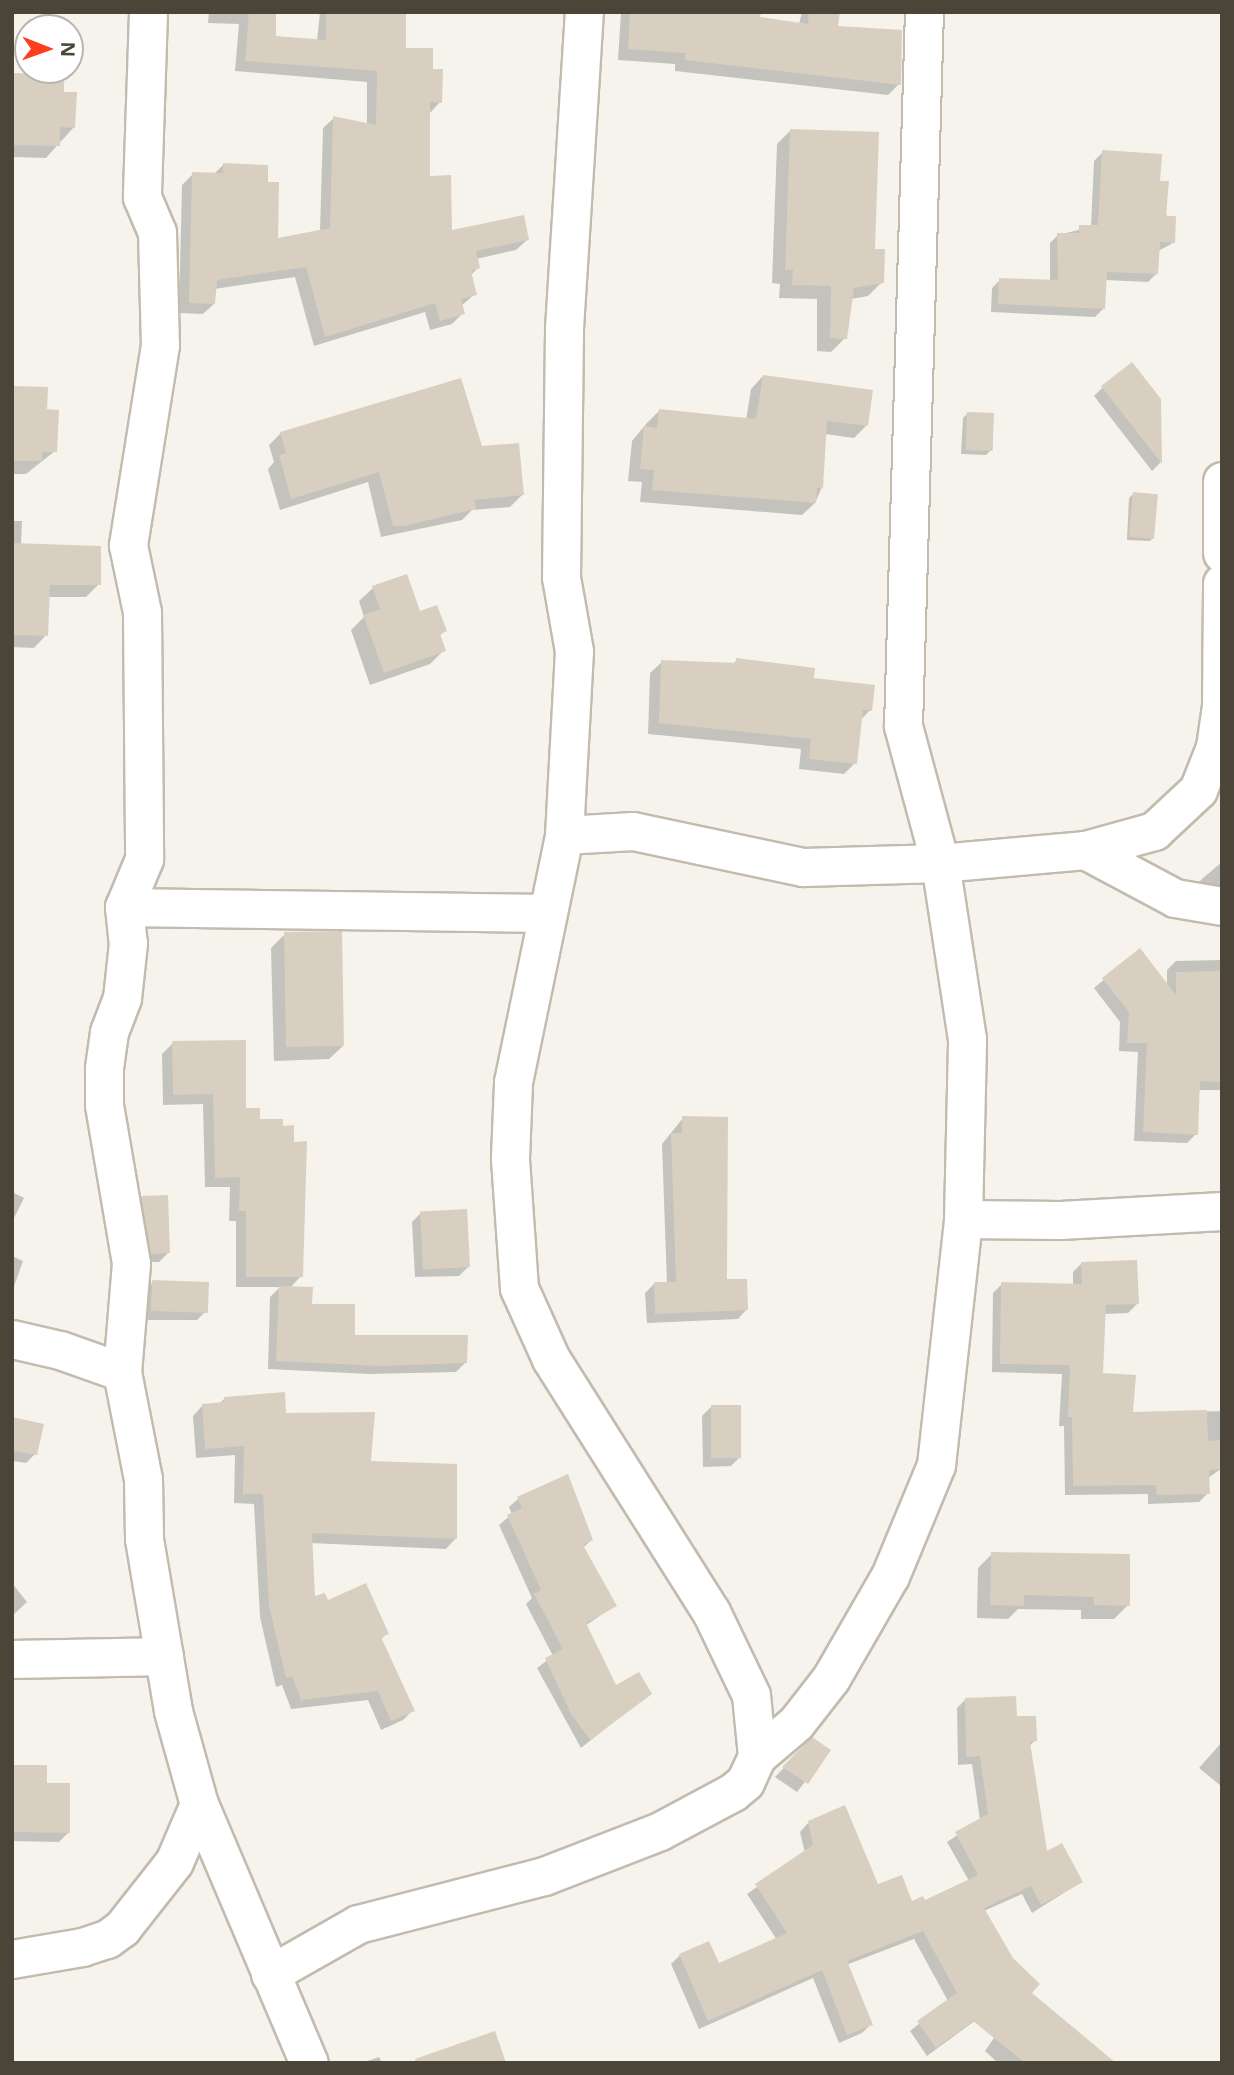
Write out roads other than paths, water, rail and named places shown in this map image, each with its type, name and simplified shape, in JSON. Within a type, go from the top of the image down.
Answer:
[{"type":"street","points":[[148,12],[142,197],[157,232],[160,345],[128,524],[128,545],[142,612],[144,859],[124,907],[128,943],[122,999],[107,1042],[104,1069],[104,1105],[131,1264],[122,1372],[143,1479],[144,1539],[164,1657],[198,1804],[309,2063]]},
{"type":"street","points":[[584,12],[564,328],[561,577],[574,651],[564,835],[545,913],[513,1082],[510,1158],[519,1288],[551,1359],[710,1612],[751,1695],[757,1756]]},
{"type":"street","points":[[270,1974],[358,1924],[544,1876],[660,1831],[733,1792],[745,1782],[757,1756],[796,1723],[831,1678],[890,1576],[936,1465],[963,1219],[967,1039],[940,863],[903,726],[924,12]]},
{"type":"street","points":[[1222,481],[1222,553]]},
{"type":"street","points":[[564,835],[633,831],[803,867],[940,863],[1085,850],[1154,831],[1198,790],[1215,747],[1221,706],[1222,583]]},
{"type":"street","points":[[1085,850],[1175,898],[1222,906]]},
{"type":"street","points":[[124,907],[545,913]]},
{"type":"street","points":[[963,1219],[1060,1220],[1222,1211]]},
{"type":"street","points":[[12,1339],[60,1350],[122,1372]]},
{"type":"street","points":[[12,1659],[164,1657]]},
{"type":"street","points":[[12,1959],[107,1939],[122,1928],[174,1862],[198,1804]]},
{"type":"street","points":[[174,1862],[222,1861]]}]
